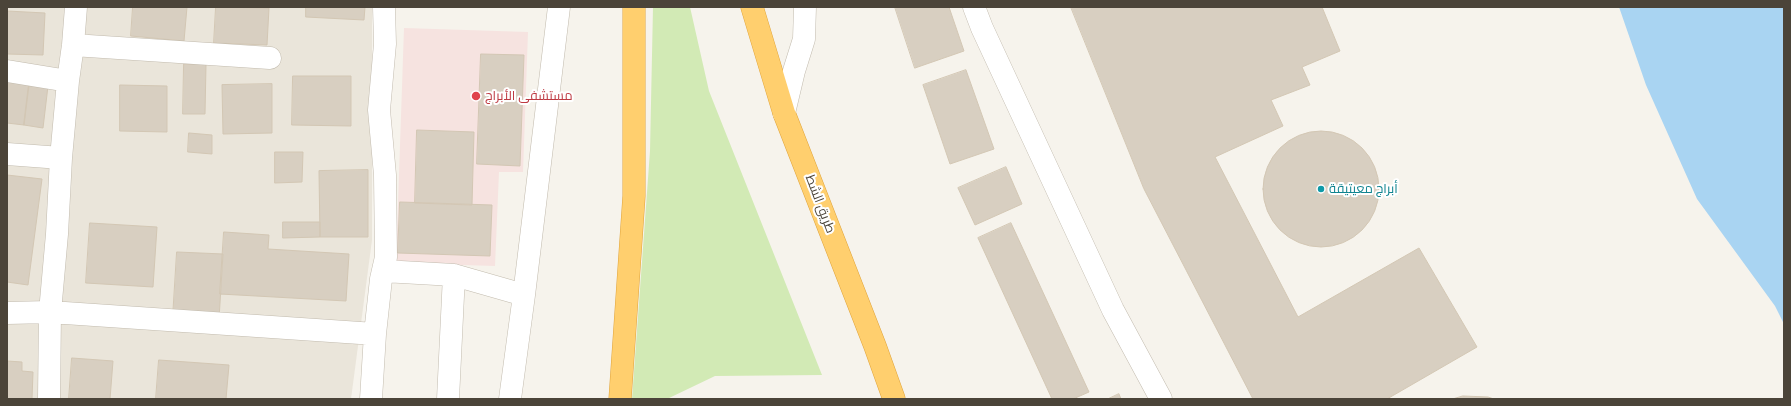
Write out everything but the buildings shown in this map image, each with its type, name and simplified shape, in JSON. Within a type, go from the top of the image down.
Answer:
[{"type":"highway","points":[[620,399],[634,196],[634,7]]},
{"type":"highway","name":"طريق الشط","points":[[752,7],[784,113],[875,346],[894,399]]},
{"type":"street","points":[[49,399],[50,312],[57,234],[61,158],[76,7]]},
{"type":"street","points":[[371,399],[380,279],[386,257],[385,175],[379,110],[385,44],[384,7]]},
{"type":"street","points":[[510,399],[559,7]]},
{"type":"street","points":[[784,113],[794,71],[804,39],[805,7]]},
{"type":"street","points":[[974,7],[982,28],[1113,310],[1161,399]]},
{"type":"street","points":[[73,45],[270,58]]},
{"type":"street","points":[[7,71],[68,81]]},
{"type":"street","points":[[7,154],[61,158]]},
{"type":"street","points":[[383,272],[454,276],[524,295]]},
{"type":"street","points":[[448,399],[454,276]]},
{"type":"street","points":[[7,313],[50,312],[375,334]]},
{"type":"shaded area","points":[[7,7],[372,7],[372,240],[351,399],[7,399]]},
{"type":"shaded area","points":[[404,28],[528,32],[523,172],[499,172],[495,266],[396,263]]},
{"type":"green space","points":[[653,7],[690,7],[709,91],[822,375],[715,376],[667,399],[632,399],[650,151]]},
{"type":"water","points":[[1619,7],[1784,7],[1784,324],[1775,306],[1697,199],[1646,85]]},
{"type":"place","name":"مستشفى الأبراج","points":[[476,96]]},
{"type":"place","name":"أبراج معيتيقة","points":[[1321,189]]}]
